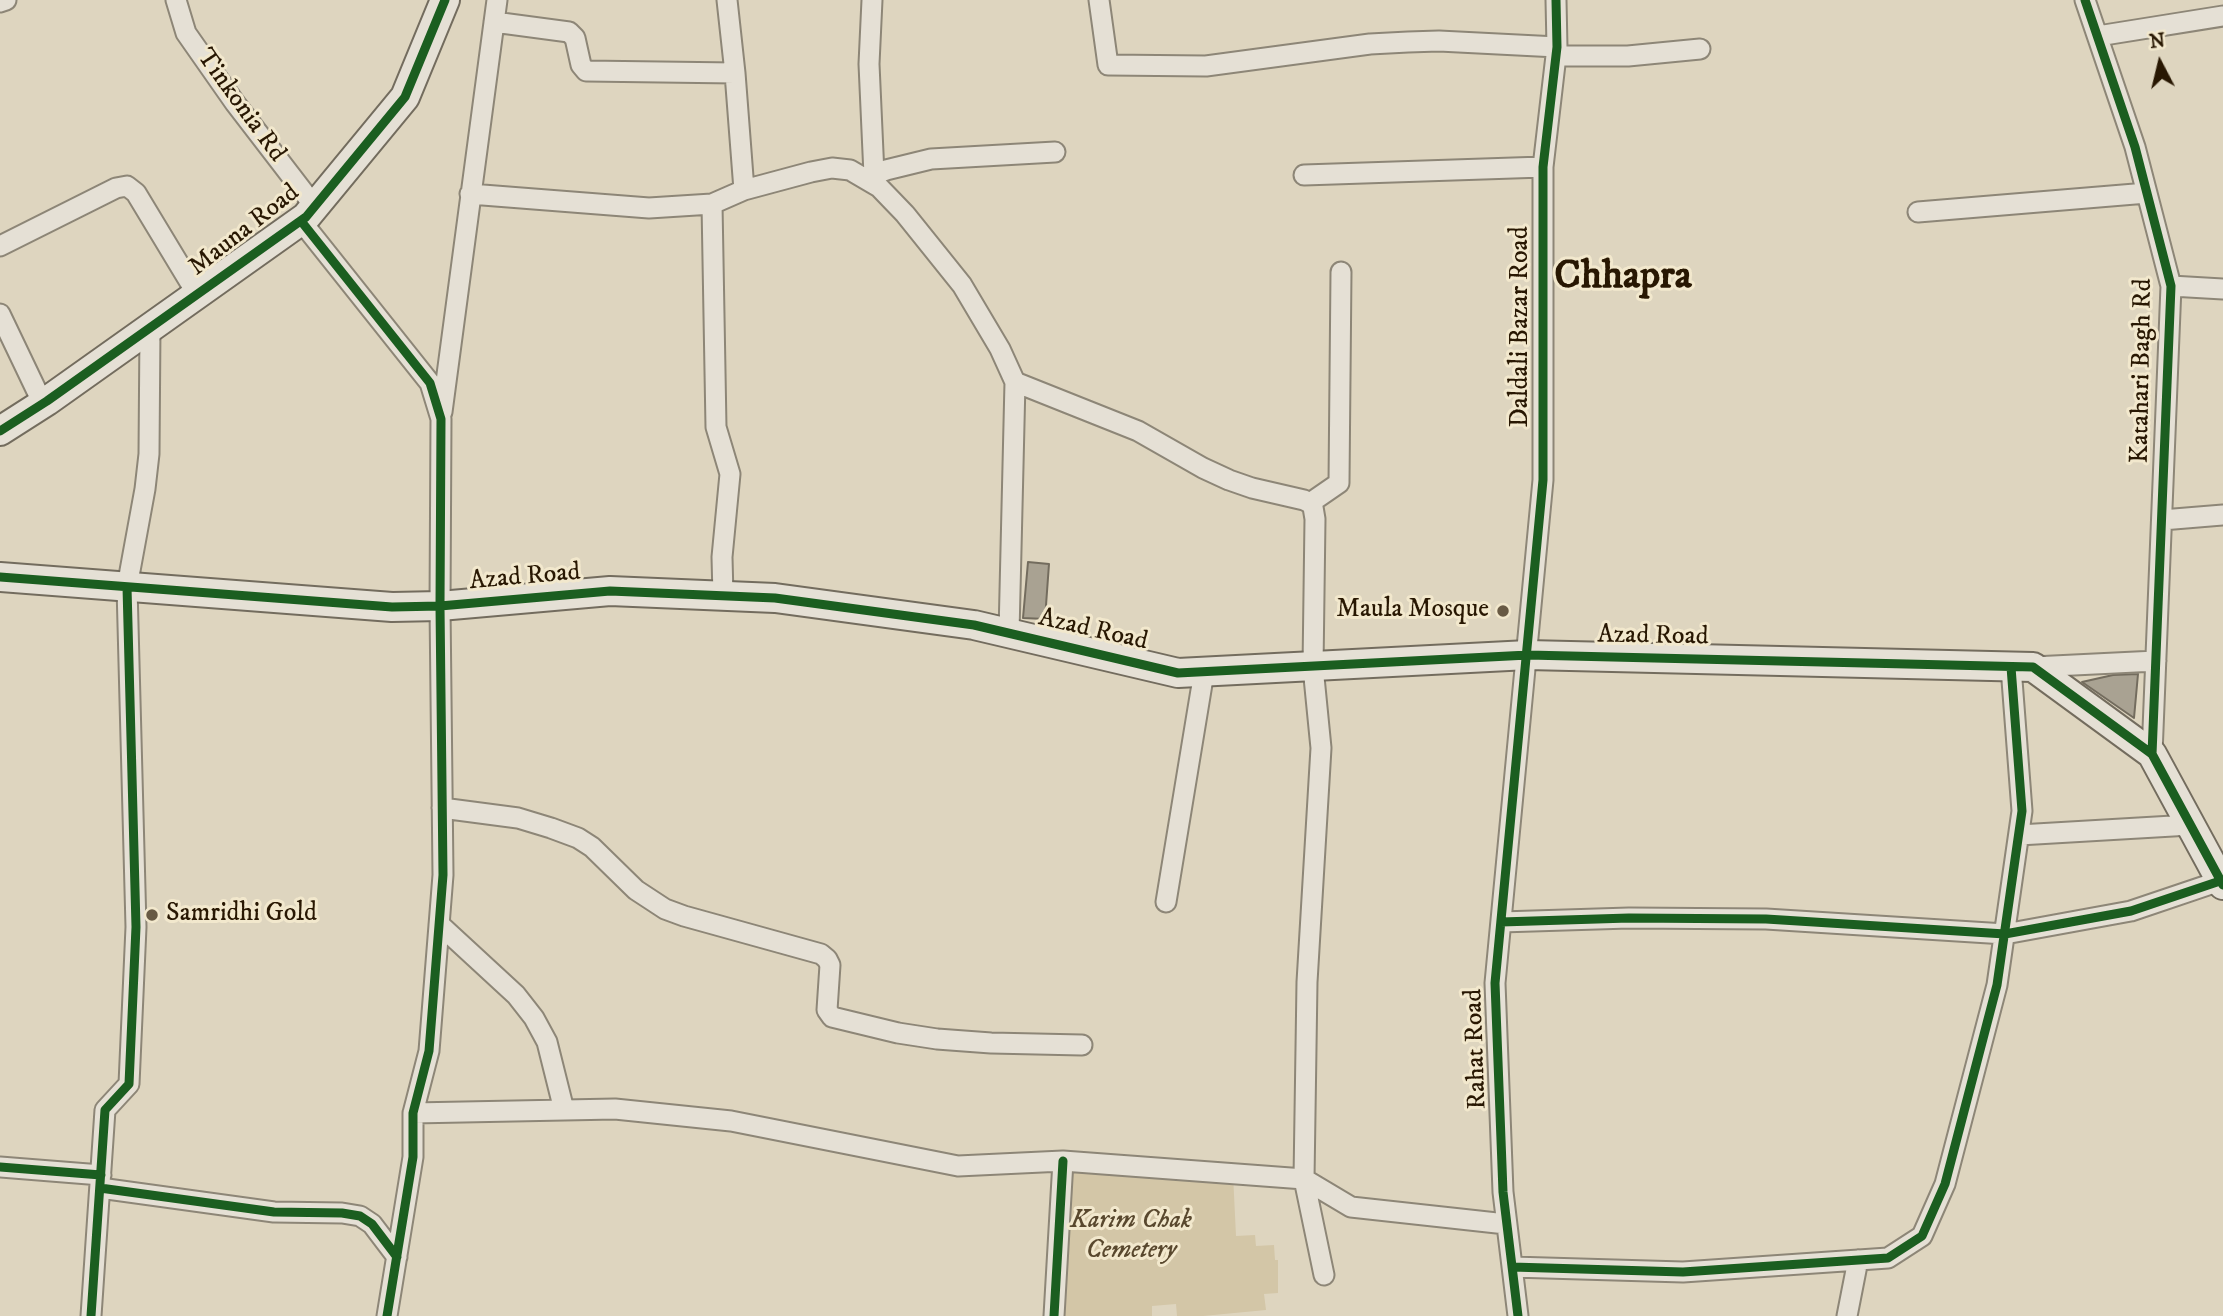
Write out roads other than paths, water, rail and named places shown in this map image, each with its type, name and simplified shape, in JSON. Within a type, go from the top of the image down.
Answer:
[{"type":"street","points":[[0,2],[6,0]]},
{"type":"street","name":"Tinkonia Rd","points":[[176,0],[186,33],[308,214],[430,383],[441,419]]},
{"type":"street","name":"Mauna Road","points":[[0,431],[43,404],[308,214],[405,97],[445,0]]},
{"type":"street","points":[[387,1316],[413,1157],[413,1113],[429,1051],[443,875],[441,419],[497,0]]},
{"type":"street","points":[[727,0],[744,190]]},
{"type":"street","points":[[870,177],[872,0]]},
{"type":"street","points":[[1099,0],[1108,65],[1206,66],[1408,41],[1628,56],[1700,49]]},
{"type":"street","name":"Daldali Bazar Road","points":[[1528,655],[1544,480],[1543,167],[1557,52],[1556,0]]},
{"type":"street","name":"Katahari Bagh Rd","points":[[2085,0],[2135,147],[2171,286],[2152,754]]},
{"type":"street","points":[[2098,36],[2223,16]]},
{"type":"street","points":[[494,22],[569,32],[575,38],[582,68],[586,71],[735,73]]},
{"type":"street","points":[[870,177],[905,164],[931,159],[1055,152]]},
{"type":"street","points":[[1304,175],[1543,167]]},
{"type":"street","points":[[470,194],[649,208],[712,204],[744,190],[832,169],[849,170],[870,177],[905,214],[962,285],[1000,349],[1015,382],[1009,633]]},
{"type":"street","points":[[0,246],[116,188],[127,186],[136,193],[197,295]]},
{"type":"street","points":[[1918,212],[2147,193]]},
{"type":"street","points":[[712,204],[716,427],[730,474],[722,557],[723,596]]},
{"type":"street","points":[[1015,382],[1138,430],[1229,480],[1310,503],[1339,483],[1341,272]]},
{"type":"street","points":[[2171,286],[2223,289]]},
{"type":"street","points":[[0,314],[43,404]]},
{"type":"street","points":[[91,1316],[105,1110],[128,1084],[136,927],[127,587],[149,454],[150,328]]},
{"type":"street","points":[[1310,503],[1315,519],[1313,667],[1321,748],[1307,982],[1304,1179],[1324,1275]]},
{"type":"street","points":[[2162,520],[2223,515]]},
{"type":"street","name":"Azad Road","points":[[0,577],[392,607],[440,607],[610,591],[775,598],[974,625],[1178,673],[1528,655],[2022,667]]},
{"type":"street","name":"Rahat Road","points":[[1518,1316],[1503,1192],[1495,983],[1528,655]]},
{"type":"street","points":[[2022,667],[2156,661]]},
{"type":"street","points":[[1501,922],[1629,918],[1766,919],[2005,934],[2131,911],[2222,883],[2152,754],[2022,667]]},
{"type":"street","points":[[1512,1268],[1683,1272],[1888,1258],[1922,1236],[1945,1184],[1997,985],[2022,811],[2022,667]]},
{"type":"street","points":[[1166,902],[1204,672]]},
{"type":"street","points":[[442,808],[518,818],[569,835],[592,846],[636,890],[665,909],[821,954],[830,965],[827,1010],[832,1017],[898,1033],[937,1038],[1082,1045]]},
{"type":"street","points":[[2019,835],[2190,825]]},
{"type":"street","points":[[439,924],[516,995],[534,1018],[547,1042],[564,1110]]},
{"type":"street","points":[[413,1113],[615,1109],[730,1121],[958,1166],[1063,1161],[1304,1179],[1351,1207],[1506,1224]]},
{"type":"street","points":[[1054,1316],[1063,1161]]},
{"type":"street","points":[[0,1167],[100,1181],[274,1212],[342,1213],[360,1216],[372,1224],[397,1257]]},
{"type":"street","points":[[1847,1316],[1858,1260]]},
{"type":"place","name":"Maula Mosque","points":[[1503,611]]},
{"type":"place","name":"Samridhi Gold","points":[[152,915]]},
{"type":"district","name":"Chhapra","points":[[1623,279]]},
{"type":"park label","name":"Karim Chak Cemetery","points":[[1131,1237]]}]
